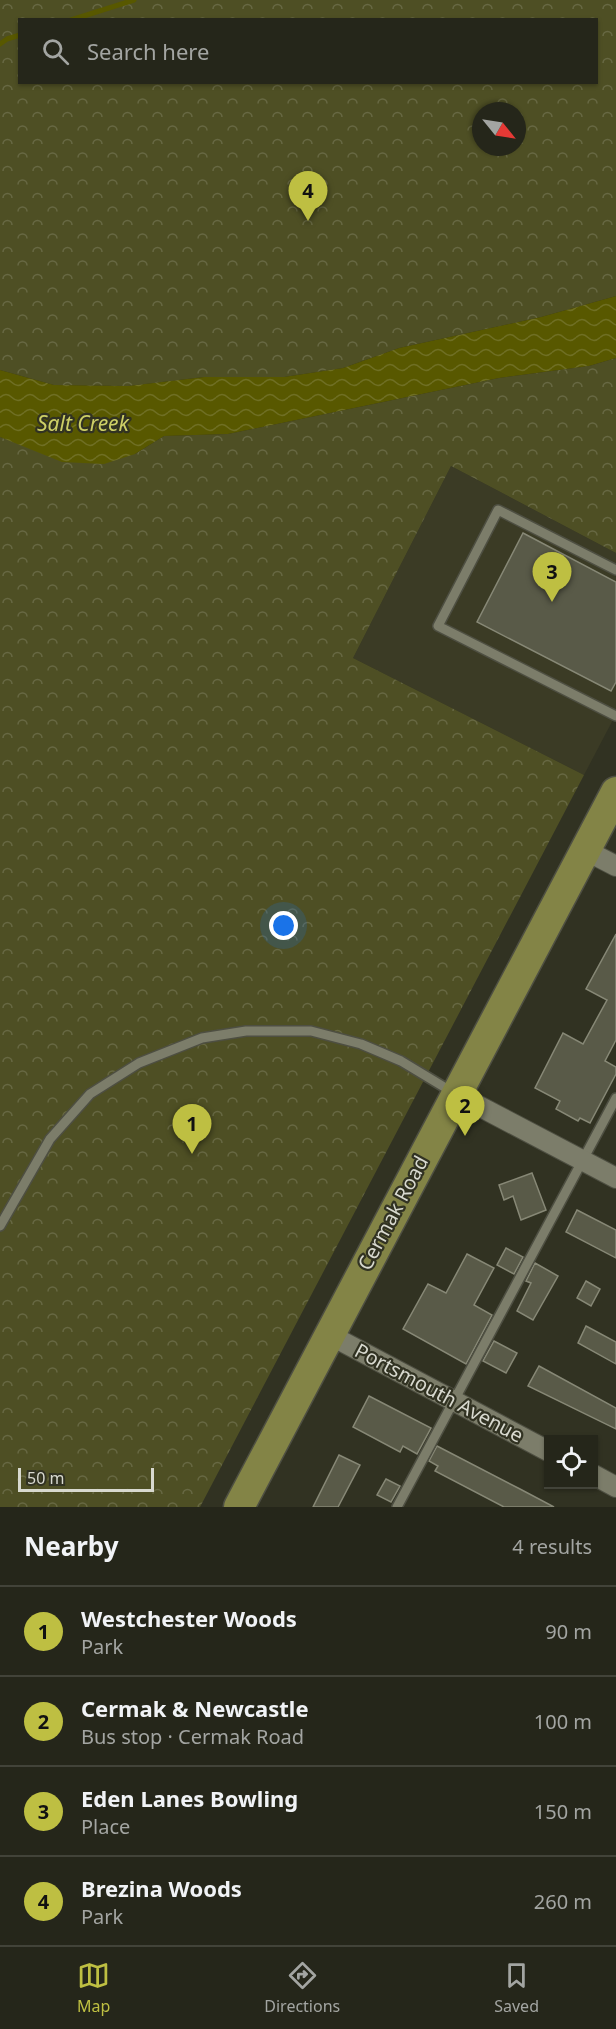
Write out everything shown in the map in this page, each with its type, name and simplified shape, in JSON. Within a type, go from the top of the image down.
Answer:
[{"type":"main road","name":"Cermak Road","points":[[239,1507],[616,792]]},
{"type":"street","points":[[585,850],[616,866]]},
{"type":"street","points":[[456,1094],[616,1178]]},
{"type":"street","name":"Portsmouth Avenue","points":[[330,1335],[544,1448]]},
{"type":"street","points":[[598,1477],[616,1487]]},
{"type":"lane","points":[[616,570],[498,510],[438,626],[616,716]]},
{"type":"lane","points":[[0,1226],[50,1139],[90,1094],[139,1062],[202,1038],[246,1031],[311,1031],[361,1044],[401,1061],[456,1094]]},
{"type":"lane","points":[[397,1507],[616,1098]]},
{"type":"shaded area","points":[[451,466],[616,553],[616,714],[584,775],[353,658]]},
{"type":"green space","points":[[0,0],[616,0],[616,296],[541,317],[399,348],[343,368],[284,377],[204,377],[128,386],[54,385],[0,370]]},
{"type":"green space","points":[[616,358],[616,553],[451,466],[353,658],[584,775],[200,1507],[0,1507],[0,437],[25,446],[135,454],[164,436],[228,434],[499,378],[589,366]]},
{"type":"water","name":"Salt Creek","points":[[616,296],[616,358],[589,366],[499,378],[228,434],[164,436],[135,454],[104,464],[62,462],[0,437],[0,370],[54,385],[128,386],[204,377],[284,377],[343,368],[399,348],[541,317]]},
{"type":"building","points":[[523,533],[616,582],[616,682],[611,691],[477,622]]},
{"type":"building","points":[[616,934],[616,1040],[605,1061],[616,1067],[616,1074],[590,1123],[580,1118],[578,1121],[556,1109],[560,1101],[535,1088],[563,1033],[583,1044],[607,1000],[586,989]]},
{"type":"building","points":[[532,1173],[546,1210],[521,1220],[513,1196],[504,1200],[499,1185]]},
{"type":"building","points":[[577,1210],[616,1230],[616,1258],[566,1232]]},
{"type":"building","points":[[506,1248],[523,1257],[514,1274],[497,1265]]},
{"type":"building","points":[[467,1254],[494,1268],[474,1305],[492,1315],[466,1364],[403,1329],[428,1284],[446,1293]]},
{"type":"building","points":[[535,1263],[558,1276],[533,1320],[517,1311],[531,1283],[526,1281]]},
{"type":"building","points":[[586,1281],[600,1289],[591,1306],[577,1298]]},
{"type":"building","points":[[586,1326],[616,1342],[616,1364],[578,1343]]},
{"type":"building","points":[[494,1341],[517,1353],[506,1373],[483,1361]]},
{"type":"building","points":[[539,1366],[616,1408],[616,1429],[528,1386]]},
{"type":"building","points":[[369,1396],[431,1428],[417,1454],[403,1446],[400,1452],[353,1427]]},
{"type":"building","points":[[437,1446],[554,1507],[504,1507],[435,1471],[438,1466],[429,1461]]},
{"type":"building","points":[[339,1455],[360,1465],[338,1507],[313,1507]]},
{"type":"building","points":[[386,1479],[400,1486],[391,1502],[377,1495]]},
{"type":"waterway","points":[[77,18],[134,0]]},
{"type":"waterway","points":[[0,44],[18,36]]},
{"type":"place","name":"Brezina Woods","points":[[308,221]]},
{"type":"place","name":"Eden Lanes Bowling","points":[[552,602]]},
{"type":"place","name":"Cermak & Newcastle","points":[[465,1136]]},
{"type":"place","name":"Westchester Woods","points":[[192,1154]]}]
